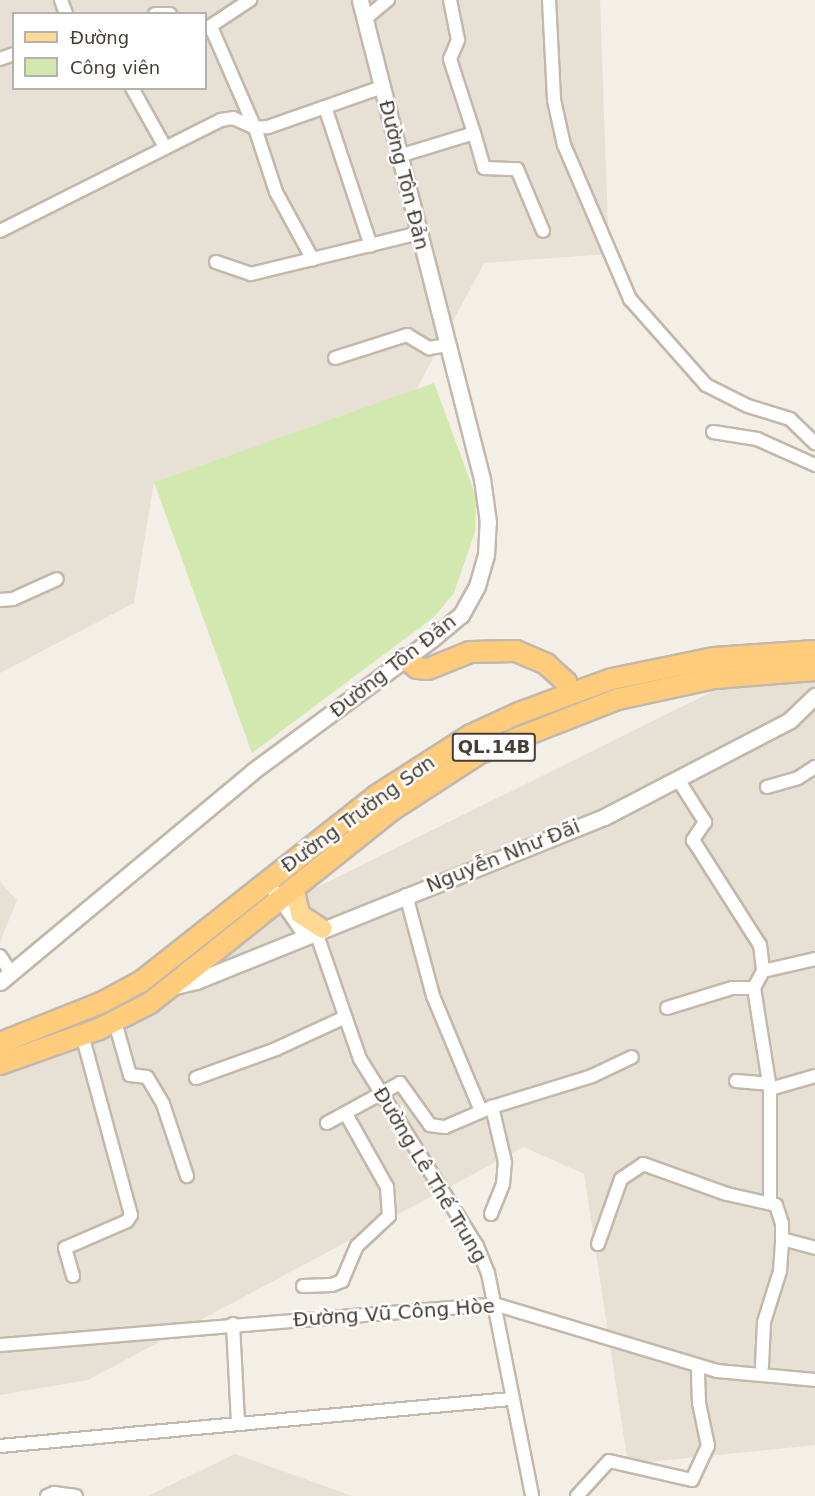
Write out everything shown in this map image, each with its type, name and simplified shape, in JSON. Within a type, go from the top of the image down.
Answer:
[{"type":"highway","points":[[405,659],[417,668],[428,669],[470,652],[516,651],[546,664],[571,693]]},
{"type":"highway","name":"Đường Trường Sơn","points":[[0,1042],[103,1002],[134,986],[202,937],[267,881],[425,763],[471,735],[571,693],[658,668],[747,654],[815,651]]},
{"type":"highway","name":"Đường Trường Sơn","points":[[0,1064],[115,1022],[175,986],[286,893],[389,812],[480,753],[618,699],[746,675],[815,670]]},
{"type":"main road","points":[[286,893],[315,932]]},
{"type":"street","points":[[250,0],[231,10],[208,28],[255,128],[276,192],[313,260]]},
{"type":"street","name":"Đường Tôn Đản","points":[[5,977],[254,771],[461,615],[477,586],[486,555],[488,522],[482,479],[360,0]]},
{"type":"street","points":[[365,19],[388,0]]},
{"type":"street","points":[[450,0],[458,40],[450,59],[484,168],[517,169],[543,231]]},
{"type":"street","points":[[549,0],[554,100],[564,145],[630,299],[706,385],[748,406],[790,419],[815,443]]},
{"type":"street","points":[[0,231],[221,120],[240,119],[255,128],[382,87]]},
{"type":"street","points":[[133,90],[165,147]]},
{"type":"street","points":[[325,107],[371,246]]},
{"type":"street","points":[[399,156],[474,133]]},
{"type":"street","points":[[216,262],[251,274],[419,233]]},
{"type":"street","points":[[335,357],[407,335],[429,348],[448,345]]},
{"type":"street","points":[[713,432],[758,439],[815,465]]},
{"type":"street","points":[[0,600],[13,599],[57,579]]},
{"type":"street","name":"Nguyễn Như Đãi","points":[[175,986],[604,817],[679,781],[790,720],[815,696]]},
{"type":"street","points":[[767,787],[798,778],[815,767]]},
{"type":"street","points":[[679,781],[705,822],[693,840],[715,880],[756,933],[763,971],[754,988],[769,1086],[770,1203]]},
{"type":"street","points":[[267,881],[286,893]]},
{"type":"street","points":[[406,895],[433,996],[486,1109],[505,1162],[503,1184],[491,1214]]},
{"type":"street","name":"Đường Lê Thế Trung","points":[[315,932],[343,1017],[382,1096],[477,1246],[494,1304],[532,1496]]},
{"type":"street","points":[[0,956],[5,977]]},
{"type":"street","points":[[763,971],[815,959]]},
{"type":"street","points":[[667,1008],[732,988],[754,988]]},
{"type":"street","points":[[196,1078],[276,1049],[343,1017]]},
{"type":"street","points":[[115,1022],[130,1075],[147,1077],[163,1104],[188,1176]]},
{"type":"street","points":[[73,1276],[65,1248],[127,1221],[131,1215],[82,1035]]},
{"type":"street","points":[[327,1123],[382,1096],[400,1083],[436,1128],[486,1109],[592,1076],[632,1057]]},
{"type":"street","points":[[736,1081],[769,1086],[815,1076]]},
{"type":"street","points":[[303,1286],[332,1285],[342,1281],[357,1246],[389,1216],[387,1186],[346,1114]]},
{"type":"street","points":[[598,1244],[621,1179],[643,1164],[727,1194],[770,1203],[780,1214],[782,1239],[780,1271],[763,1326],[762,1366]]},
{"type":"street","points":[[782,1239],[815,1248]]},
{"type":"street","name":"Đường Vũ Công Hòe","points":[[0,1345],[494,1304],[698,1366],[815,1380]]},
{"type":"street","points":[[233,1324],[238,1423]]},
{"type":"street","points":[[577,1496],[609,1461],[692,1480],[708,1446],[699,1403],[698,1366]]},
{"type":"street","points":[[0,1446],[511,1399]]},
{"type":"street","points":[[47,1496],[54,1493],[76,1496]]},
{"type":"shaded area","points":[[0,0],[600,0],[609,254],[484,263],[416,390],[154,482],[134,603],[0,673]]},
{"type":"shaded area","points":[[815,653],[815,1445],[628,1464],[584,1174],[524,1147],[88,1380],[0,1395],[0,1044],[746,675]]},
{"type":"shaded area","points":[[0,882],[17,900],[0,942]]},
{"type":"shaded area","points":[[235,1454],[352,1496],[148,1496]]},
{"type":"green space","points":[[434,383],[476,497],[475,532],[454,593],[434,617],[252,753],[154,482]]}]
